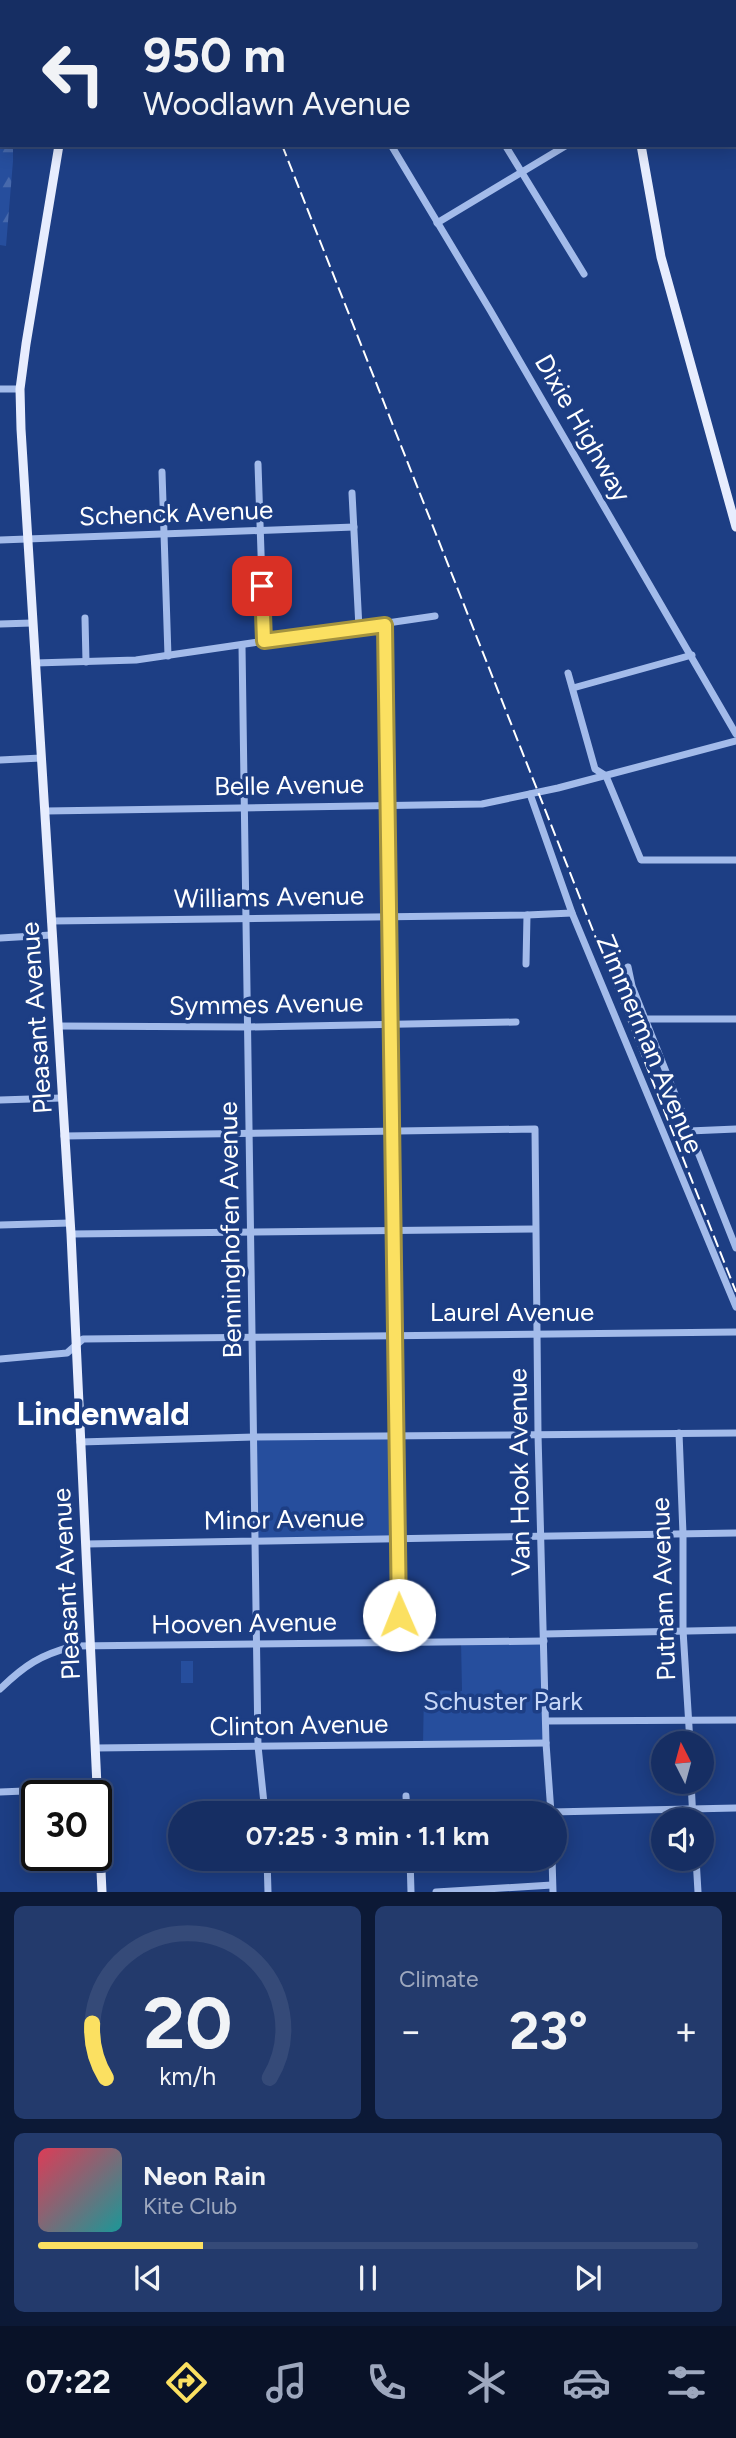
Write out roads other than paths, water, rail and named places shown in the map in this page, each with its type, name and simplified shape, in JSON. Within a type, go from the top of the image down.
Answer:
[{"type":"main road","name":"Pleasant Avenue","points":[[59,147],[20,389],[32,623],[71,1234],[97,1780]]},
{"type":"main road","points":[[640,147],[661,257],[736,527]]},
{"type":"main road","name":"Pleasant Avenue","points":[[101,1871],[102,1892]]},
{"type":"street","name":"Dixie Highway","points":[[392,147],[736,734]]},
{"type":"street","points":[[506,147],[584,274]]},
{"type":"street","points":[[437,223],[564,147]]},
{"type":"street","points":[[0,389],[20,389]]},
{"type":"street","points":[[258,464],[264,641]]},
{"type":"street","points":[[162,472],[168,656]]},
{"type":"street","points":[[352,493],[359,628]]},
{"type":"street","name":"Schenck Avenue","points":[[0,540],[354,527]]},
{"type":"street","points":[[35,663],[136,660],[435,616]]},
{"type":"street","points":[[85,618],[86,662]]},
{"type":"street","points":[[0,624],[32,623]]},
{"type":"street","points":[[385,625],[399,1642]]},
{"type":"street","name":"Benninghofen Avenue","points":[[242,646],[258,1746],[264,1801]]},
{"type":"street","points":[[573,688],[692,655]]},
{"type":"street","points":[[568,673],[595,769],[606,776],[641,860],[736,860]]},
{"type":"street","name":"Belle Avenue","points":[[46,811],[482,804],[606,776],[736,741]]},
{"type":"street","points":[[0,760],[41,758]]},
{"type":"street","name":"Zimmerman Avenue","points":[[530,794],[572,913],[736,1307]]},
{"type":"street","name":"Williams Avenue","points":[[51,921],[572,913]]},
{"type":"street","points":[[526,964],[527,915]]},
{"type":"street","points":[[0,937],[51,934]]},
{"type":"street","name":"Zimmerman Avenue","points":[[628,967],[632,986],[732,1227],[736,1248]]},
{"type":"street","points":[[646,1019],[736,1019]]},
{"type":"street","name":"Symmes Avenue","points":[[58,1027],[516,1022]]},
{"type":"street","points":[[0,1100],[61,1098]]},
{"type":"street","name":"Van Hook Avenue","points":[[392,1132],[535,1129],[538,1434],[545,1721],[550,1801]]},
{"type":"street","points":[[690,1131],[736,1129]]},
{"type":"street","points":[[64,1136],[392,1132]]},
{"type":"street","points":[[0,1225],[70,1223]]},
{"type":"street","points":[[71,1234],[535,1229]]},
{"type":"street","name":"Laurel Avenue","points":[[0,1359],[67,1353],[83,1339],[736,1332]]},
{"type":"street","name":"Putnam Avenue","points":[[679,1433],[683,1630],[689,1731]]},
{"type":"street","points":[[80,1442],[254,1437],[736,1433]]},
{"type":"street","name":"Minor Avenue","points":[[86,1544],[255,1539],[736,1533]]},
{"type":"street","name":"Hooven Avenue","points":[[0,1689],[25,1666],[54,1651],[74,1646],[399,1642],[736,1630]]},
{"type":"street","points":[[545,1721],[736,1720]]},
{"type":"street","name":"Clinton Avenue","points":[[95,1748],[546,1742]]},
{"type":"street","points":[[0,1792],[21,1791]]},
{"type":"street","points":[[406,1796],[406,1801]]},
{"type":"street","points":[[714,1809],[736,1808]]},
{"type":"street","points":[[567,1812],[651,1810]]},
{"type":"street","points":[[267,1871],[268,1892]]},
{"type":"street","points":[[410,1871],[411,1892]]},
{"type":"street","points":[[697,1871],[698,1892]]},
{"type":"street","points":[[436,1892],[553,1888]]},
{"type":"railway","points":[[283,147],[736,1292]]},
{"type":"district","name":"Lindenwald","points":[[103,1413]]},
{"type":"park label","name":"Schuster Park","points":[[503,1701]]}]
